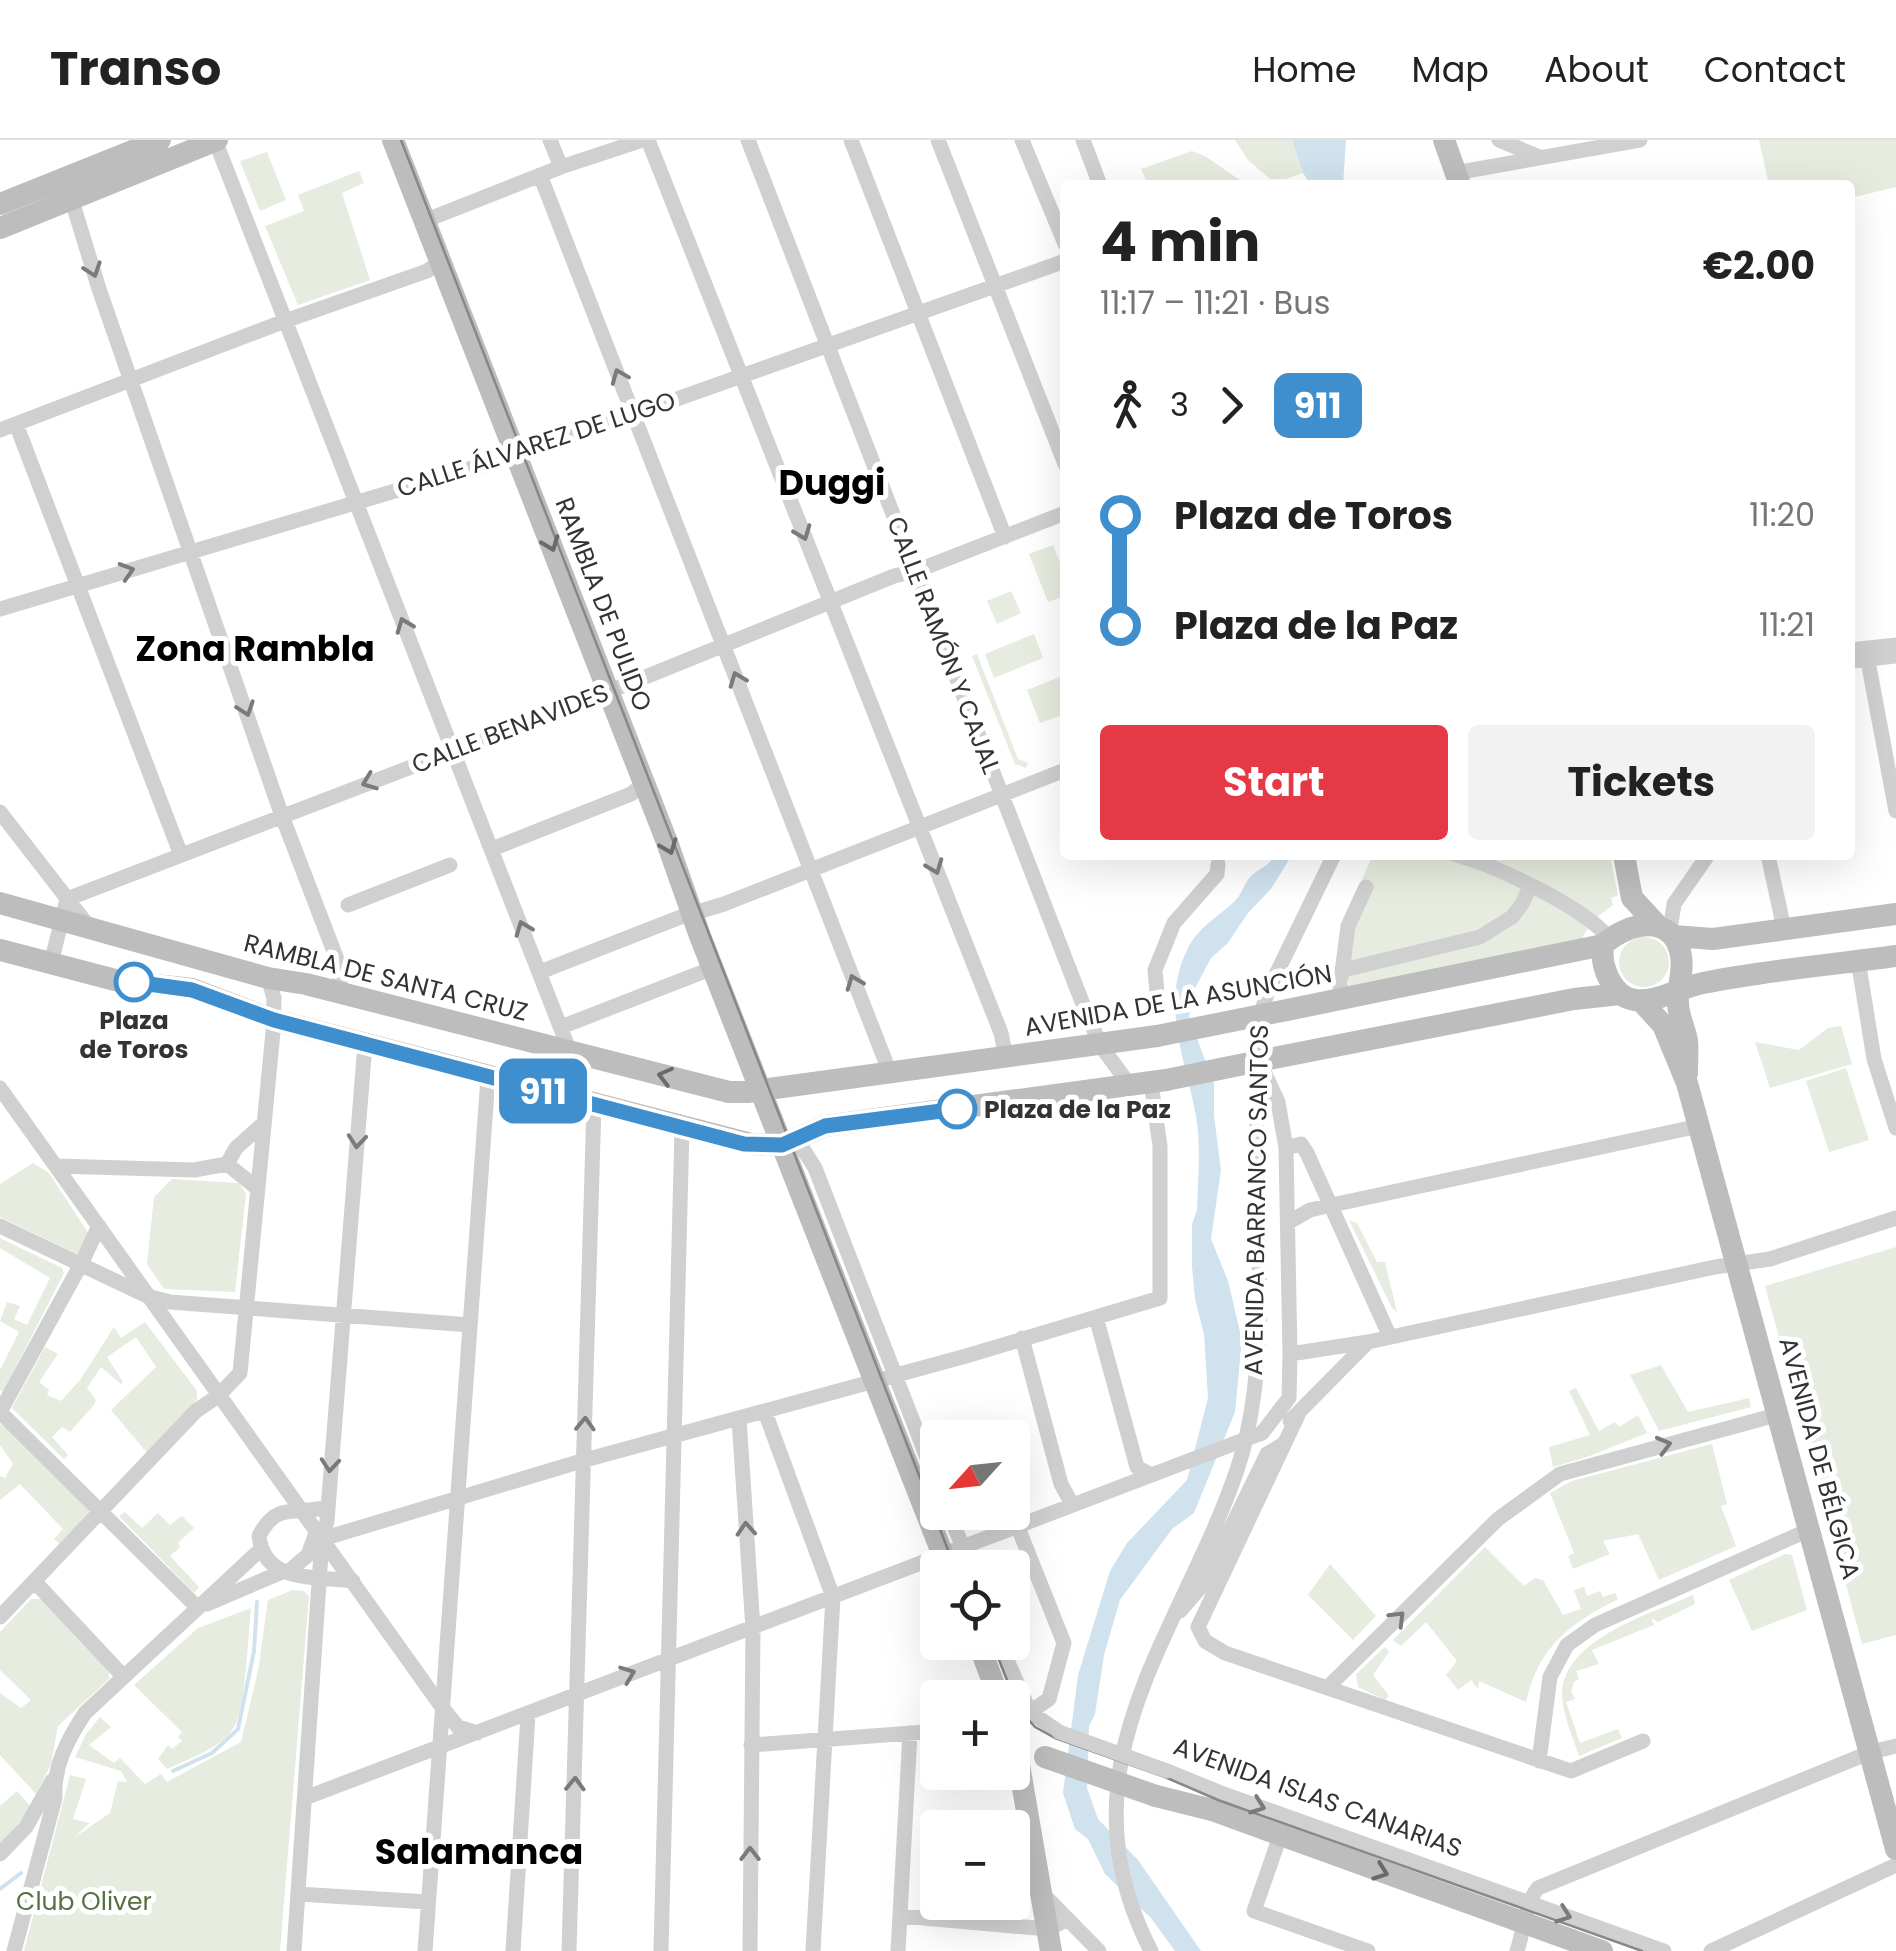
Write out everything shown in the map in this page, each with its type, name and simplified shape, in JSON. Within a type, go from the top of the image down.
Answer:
[{"type":"main road","points":[[0,228],[160,140]]},
{"type":"main road","points":[[0,204],[70,188],[216,140]]},
{"type":"main road","name":"RAMBLA DE PULIDO","points":[[393,140],[760,1090]]},
{"type":"main road","points":[[1444,140],[1458,179]]},
{"type":"main road","points":[[1625,860],[1632,898],[1667,931],[1682,959],[1678,988]]},
{"type":"main road","points":[[1630,997],[1602,962],[1605,941],[1632,898]]},
{"type":"main road","name":"RAMBLA DE SANTA CRUZ","points":[[0,903],[64,909],[90,928],[268,978],[338,991],[729,1092],[760,1090]]},
{"type":"main road","points":[[1605,941],[1631,926],[1713,939],[1896,914]]},
{"type":"main road","name":"AVENIDA DE LA ASUNCIÓN","points":[[760,1090],[1102,1046],[1342,999],[1605,941]]},
{"type":"main road","points":[[0,950],[102,977],[192,990],[274,1020],[744,1144],[789,1141],[825,1126],[1149,1084],[1585,996],[1630,997],[1720,979],[1896,956]]},
{"type":"main road","points":[[144,983],[138,972],[143,956],[183,963],[208,960]]},
{"type":"main road","name":"AVENIDA DE BÉLGICA","points":[[1678,988],[1678,1009],[1686,1041],[1687,1084]]},
{"type":"main road","name":"AVENIDA DE BÉLGICA","points":[[1630,997],[1663,1024],[1687,1084],[1896,1849]]},
{"type":"main road","points":[[760,1090],[789,1141],[949,1550]]},
{"type":"main road","name":"AVENIDA ISLAS CANARIAS","points":[[1030,1746],[1040,1755],[1156,1796],[1212,1810],[1280,1836],[1527,1913],[1602,1951]]},
{"type":"main road","points":[[1030,1758],[1040,1755]]},
{"type":"main road","points":[[1023,1790],[1039,1890],[1056,1933]]},
{"type":"street","points":[[216,140],[570,1052]]},
{"type":"street","points":[[550,140],[561,167]]},
{"type":"street","points":[[424,221],[561,167],[646,140],[920,828],[1000,1032],[1006,1058]]},
{"type":"street","name":"CALLE RAMÓN Y CAJAL","points":[[748,140],[1102,1046],[1149,1084]]},
{"type":"street","points":[[851,140],[1005,536]]},
{"type":"street","points":[[938,140],[1060,451]]},
{"type":"street","points":[[1022,140],[1060,232]]},
{"type":"street","points":[[1083,140],[1098,180]]},
{"type":"street","points":[[1499,140],[1537,156]]},
{"type":"street","points":[[1458,179],[1537,156],[1634,141]]},
{"type":"street","points":[[540,175],[890,1073]]},
{"type":"street","points":[[70,188],[131,380],[282,816],[338,962],[338,991]]},
{"type":"street","points":[[182,854],[78,586],[8,427],[427,271],[440,262]]},
{"type":"street","name":"CALLE ÁLVAREZ DE LUGO","points":[[0,609],[514,454],[1060,263]]},
{"type":"street","name":"CALLE BENAVIDES","points":[[64,909],[182,854],[1060,515]]},
{"type":"street","points":[[1855,650],[1896,646]]},
{"type":"street","points":[[1868,662],[1896,646]]},
{"type":"street","points":[[1855,661],[1896,656]]},
{"type":"street","points":[[1868,662],[1896,811]]},
{"type":"street","points":[[540,972],[1060,772]]},
{"type":"street","points":[[492,850],[632,794],[644,784]]},
{"type":"street","points":[[0,812],[64,909],[51,964]]},
{"type":"street","name":"AVENIDA BARRANCO SANTOS","points":[[1151,1951],[1130,1904],[1120,1866],[1116,1794],[1126,1735],[1168,1625],[1235,1475],[1248,1427],[1260,1325],[1254,1052],[1260,1013],[1332,860]]},
{"type":"street","points":[[1468,860],[1530,886],[1593,920],[1605,941]]},
{"type":"street","points":[[1667,931],[1674,904],[1705,860]]},
{"type":"street","points":[[1769,860],[1784,929]]},
{"type":"street","points":[[1158,1003],[1155,970],[1174,923],[1217,874],[1218,864]]},
{"type":"street","points":[[348,905],[450,865]]},
{"type":"street","points":[[1342,972],[1472,938],[1512,917],[1530,886]]},
{"type":"street","points":[[1342,999],[1340,982],[1348,926],[1366,887]]},
{"type":"street","points":[[1472,938],[1479,963]]},
{"type":"street","points":[[1858,966],[1874,1059],[1896,1128]]},
{"type":"street","points":[[561,1028],[712,968]]},
{"type":"street","points":[[0,1617],[196,1412],[240,1373],[274,1020],[268,978]]},
{"type":"street","points":[[294,1951],[320,1577],[366,1044]]},
{"type":"street","points":[[1260,1062],[1278,1102],[1286,1148],[1290,1354],[1288,1398],[1262,1432]]},
{"type":"street","points":[[425,1951],[488,1077]]},
{"type":"street","points":[[198,1608],[285,1572],[340,1531],[1160,1298],[1160,1146],[1149,1084]]},
{"type":"street","points":[[0,1088],[298,1510],[442,1706],[458,1727],[477,1733]]},
{"type":"street","points":[[569,1951],[594,1104]]},
{"type":"street","points":[[227,1164],[236,1148],[264,1123]]},
{"type":"street","points":[[1289,1222],[1310,1210],[1699,1126]]},
{"type":"street","points":[[662,1951],[682,1128]]},
{"type":"street","points":[[1286,1148],[1296,1144],[1303,1147],[1390,1336]]},
{"type":"street","points":[[56,1166],[194,1170],[227,1164],[258,1189]]},
{"type":"street","points":[[1290,1354],[1368,1342],[1738,1263],[1770,1260],[1896,1218]]},
{"type":"street","points":[[0,1226],[147,1296],[170,1302],[470,1325]]},
{"type":"street","points":[[99,1226],[0,1412],[198,1608]]},
{"type":"street","points":[[103,1275],[122,1261]]},
{"type":"street","points":[[1096,1317],[1147,1472]]},
{"type":"street","points":[[1022,1338],[1061,1484],[1072,1504]]},
{"type":"street","points":[[1030,1520],[1128,1484],[1147,1472],[1281,1426],[1303,1410],[1368,1342]]},
{"type":"street","points":[[885,1378],[920,1449]]},
{"type":"street","points":[[1288,1398],[1303,1410]]},
{"type":"street","points":[[1303,1410],[1198,1627],[1206,1641],[1225,1653],[1571,1770],[1643,1741]]},
{"type":"street","points":[[765,1412],[833,1597],[813,1951]]},
{"type":"street","points":[[1328,1686],[1498,1519],[1560,1474],[1780,1414]]},
{"type":"street","points":[[740,1418],[753,1629],[750,1951]]},
{"type":"street","points":[[1168,1625],[1204,1583],[1267,1454],[1285,1443]]},
{"type":"street","points":[[327,1507],[284,1512],[264,1525],[259,1536],[260,1550],[267,1562],[285,1572],[352,1582]]},
{"type":"street","points":[[1540,1761],[1550,1677],[1566,1646],[1595,1625],[1811,1529]]},
{"type":"street","points":[[966,1550],[1008,1530]]},
{"type":"street","points":[[1018,1530],[1064,1643],[1049,1699],[1030,1712]]},
{"type":"street","points":[[0,1854],[26,1827],[85,1712],[260,1550]]},
{"type":"street","points":[[305,1798],[833,1597],[920,1568]]},
{"type":"street","points":[[35,1582],[123,1676]]},
{"type":"street","name":"AVENIDA ISLAS CANARIAS","points":[[1030,1712],[1059,1732],[1527,1913],[1664,1951]]},
{"type":"street","points":[[514,1951],[528,1715]]},
{"type":"street","points":[[751,1744],[920,1732]]},
{"type":"street","points":[[898,1951],[910,1733]]},
{"type":"street","points":[[1517,1951],[1538,1888],[1872,1752],[1896,1746]]},
{"type":"street","points":[[14,1951],[54,1798],[54,1777]]},
{"type":"street","points":[[1280,1836],[1254,1912],[1320,1943],[1368,1951]]},
{"type":"street","points":[[1710,1951],[1896,1865]]},
{"type":"street","points":[[298,1894],[428,1902]]},
{"type":"street","points":[[901,1916],[1056,1933],[1099,1951]]},
{"type":"green space","points":[[1235,140],[1292,140],[1303,173],[1270,179],[1248,160]]},
{"type":"green space","points":[[1759,140],[1896,140],[1896,187],[1855,197],[1855,180],[1768,180]]},
{"type":"green space","points":[[1192,151],[1240,180],[1146,180],[1141,169]]},
{"type":"green space","points":[[267,152],[286,200],[260,211],[240,161]]},
{"type":"green space","points":[[359,171],[364,183],[342,193],[370,280],[298,305],[265,226],[304,211],[298,195]]},
{"type":"green space","points":[[1053,545],[1060,562],[1060,598],[1048,602],[1029,554]]},
{"type":"green space","points":[[1011,591],[1021,613],[997,624],[987,601]]},
{"type":"green space","points":[[1034,634],[1043,658],[994,678],[985,654]]},
{"type":"green space","points":[[977,654],[1018,759],[1028,763],[1026,768],[1015,764],[972,656]]},
{"type":"green space","points":[[1060,677],[1060,716],[1040,723],[1027,690]]},
{"type":"green space","points":[[1371,860],[1611,860],[1618,895],[1611,898],[1613,905],[1593,920],[1581,940],[1347,987],[1342,924]]},
{"type":"green space","points":[[1644,937],[1662,944],[1669,962],[1662,980],[1644,987],[1626,980],[1619,962],[1626,944]]},
{"type":"green space","points":[[1841,1026],[1852,1064],[1770,1088],[1755,1042],[1799,1050],[1828,1028]]},
{"type":"green space","points":[[1846,1068],[1869,1140],[1829,1152],[1806,1081]]},
{"type":"green space","points":[[33,1163],[49,1173],[89,1234],[77,1254],[0,1217],[0,1184]]},
{"type":"green space","points":[[172,1179],[239,1183],[246,1194],[235,1292],[164,1289],[147,1264],[154,1197]]},
{"type":"green space","points":[[1349,1220],[1357,1223],[1377,1262],[1385,1262],[1397,1312],[1392,1308]]},
{"type":"green space","points":[[0,1238],[62,1268],[64,1273],[3,1392],[0,1370],[19,1332],[0,1321],[7,1302],[20,1306],[14,1319],[27,1325],[50,1278],[0,1248]]},
{"type":"green space","points":[[1896,1247],[1896,1635],[1862,1644],[1765,1286]]},
{"type":"green space","points":[[145,1322],[197,1391],[197,1400],[148,1454],[111,1410],[156,1367],[136,1337],[107,1357],[123,1382],[101,1367],[87,1388],[96,1400],[94,1405],[70,1432],[62,1427],[52,1437],[68,1455],[64,1459],[12,1408],[45,1347],[58,1354],[39,1382],[49,1390],[47,1395],[61,1401],[80,1380],[114,1327],[121,1338]]},
{"type":"green space","points":[[1661,1365],[1688,1412],[1749,1398],[1751,1407],[1659,1431],[1630,1375]]},
{"type":"green space","points":[[1576,1388],[1599,1431],[1615,1422],[1619,1427],[1638,1415],[1647,1433],[1553,1467],[1549,1447],[1590,1435],[1569,1391]]},
{"type":"green space","points":[[0,1424],[35,1450],[89,1506],[89,1514],[60,1544],[54,1539],[63,1529],[20,1484],[0,1500],[0,1476],[5,1478],[13,1464],[0,1445]]},
{"type":"green space","points":[[1712,1444],[1727,1504],[1721,1506],[1736,1546],[1659,1580],[1638,1534],[1603,1541],[1610,1554],[1573,1569],[1568,1556],[1574,1553],[1550,1493],[1572,1481]]},
{"type":"green space","points":[[125,1512],[142,1528],[158,1513],[170,1525],[182,1516],[194,1528],[170,1556],[199,1587],[194,1593],[119,1516]]},
{"type":"green space","points":[[1485,1547],[1524,1586],[1535,1578],[1543,1580],[1563,1615],[1581,1609],[1574,1590],[1584,1587],[1587,1596],[1600,1591],[1603,1597],[1615,1593],[1618,1599],[1558,1639],[1539,1666],[1526,1702],[1479,1681],[1478,1689],[1471,1680],[1458,1690],[1446,1675],[1457,1661],[1426,1622],[1401,1646],[1393,1640]]},
{"type":"green space","points":[[1785,1554],[1792,1555],[1807,1610],[1752,1631],[1729,1580]]},
{"type":"green space","points":[[1330,1564],[1376,1616],[1353,1640],[1308,1595]]},
{"type":"green space","name":"Club Oliver","points":[[293,1590],[309,1596],[280,1951],[24,1951],[70,1775],[86,1779],[73,1819],[90,1823],[72,1839],[110,1813],[118,1781],[127,1782],[121,1771],[75,1757],[86,1734],[100,1717],[111,1727],[89,1745],[114,1763],[120,1758],[145,1784],[161,1774],[167,1782],[241,1742],[258,1671],[268,1600]]},
{"type":"green space","points":[[1693,1595],[1695,1604],[1658,1622],[1651,1618],[1654,1625],[1592,1650],[1599,1664],[1576,1671],[1579,1679],[1571,1691],[1575,1699],[1566,1702],[1580,1743],[1618,1729],[1622,1738],[1579,1756],[1562,1695],[1566,1675],[1577,1658],[1612,1631]]},
{"type":"green space","points":[[31,1599],[41,1599],[109,1672],[109,1679],[58,1726],[51,1764],[36,1794],[0,1755],[0,1693],[21,1708],[31,1700],[0,1670],[0,1632]]},
{"type":"green space","points":[[251,1608],[244,1687],[234,1727],[213,1747],[167,1769],[158,1759],[168,1745],[172,1749],[182,1741],[178,1737],[182,1732],[134,1685],[198,1628]]},
{"type":"green space","points":[[1385,1647],[1389,1652],[1373,1675],[1389,1696],[1385,1700],[1358,1687],[1356,1674]]},
{"type":"green space","points":[[17,1791],[31,1807],[0,1847],[0,1806]]},
{"type":"water","points":[[1292,140],[1346,140],[1343,180],[1308,180]]},
{"type":"water","points":[[1270,860],[1289,860],[1271,889],[1211,958],[1193,992],[1189,1017],[1214,1084],[1221,1170],[1211,1239],[1228,1281],[1242,1340],[1235,1412],[1194,1513],[1172,1529],[1120,1600],[1089,1726],[1087,1788],[1098,1819],[1138,1860],[1201,1951],[1175,1951],[1151,1918],[1105,1874],[1088,1839],[1075,1829],[1063,1793],[1078,1675],[1110,1571],[1127,1543],[1187,1480],[1208,1398],[1204,1334],[1192,1267],[1198,1139],[1175,1012],[1179,971],[1197,935],[1235,901],[1249,878]]},
{"type":"waterway","points":[[173,1771],[212,1753],[238,1729],[254,1651],[257,1602]]},
{"type":"waterway","points":[[0,1889],[21,1873]]},
{"type":"tram line","points":[[401,140],[948,1550]]},
{"type":"tram line","points":[[999,1660],[1018,1708],[1035,1727],[1055,1738],[1642,1951]]},
{"type":"bus line","name":"911","points":[[134,982],[192,990],[274,1020],[744,1144],[782,1145],[814,1128],[957,1109]]},
{"type":"place","name":"Plaza de Toros","points":[[134,982]]},
{"type":"place","name":"Plaza de la Paz","points":[[957,1109]]},
{"type":"district","name":"Duggi","points":[[832,483]]},
{"type":"district","name":"Zona Rambla","points":[[255,649]]},
{"type":"district","name":"Salamanca","points":[[479,1852]]}]
